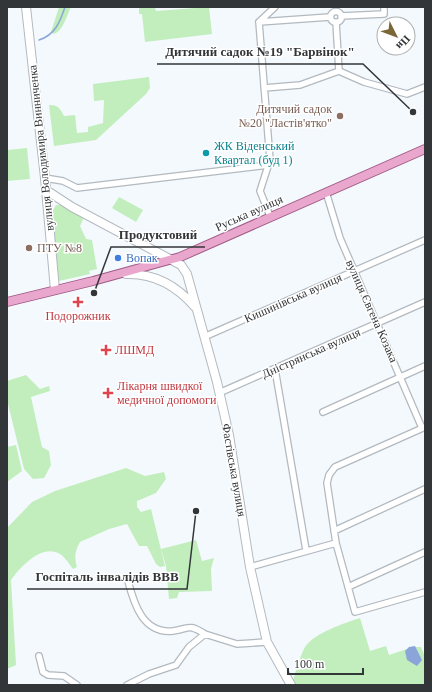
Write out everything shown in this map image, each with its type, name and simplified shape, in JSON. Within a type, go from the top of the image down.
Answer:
[{"type":"main road","name":"вулиця Володимира Винниченка","points":[[26,7],[45,178],[55,290]]},
{"type":"main road","name":"Руська вулиця","points":[[7,302],[170,260],[425,149]]},
{"type":"main road","name":"Фастівська вулиця","points":[[46,190],[181,265],[187,274],[229,435],[250,567],[267,642],[291,685]]},
{"type":"main road","points":[[119,274],[145,275],[169,283],[186,297],[197,310]]},
{"type":"street","points":[[259,22],[275,7]]},
{"type":"street","points":[[341,16],[384,14],[384,7]]},
{"type":"street","points":[[330,18],[331,13],[335,9],[341,16]]},
{"type":"street","points":[[336,22],[340,20],[341,16]]},
{"type":"street","points":[[259,22],[330,18],[332,21],[336,22]]},
{"type":"street","points":[[259,22],[270,160],[260,191],[270,216]]},
{"type":"street","points":[[336,22],[339,71]]},
{"type":"street","points":[[264,88],[300,84],[339,71],[364,82],[407,94],[425,87]]},
{"type":"street","points":[[45,178],[63,181],[77,188],[268,165]]},
{"type":"street","name":"вулиця Євгена Козака","points":[[326,192],[336,227],[354,271],[424,428]]},
{"type":"street","name":"Кишинівська вулиця","points":[[204,337],[425,240]]},
{"type":"street","name":"Дністрянська вулиця","points":[[219,394],[425,302]]},
{"type":"street","points":[[324,412],[425,366]]},
{"type":"street","points":[[275,369],[306,550]]},
{"type":"street","points":[[424,428],[331,471],[328,483],[336,542],[355,612],[368,610],[425,592]]},
{"type":"street","points":[[334,531],[425,489]]},
{"type":"street","points":[[250,567],[336,542]]},
{"type":"street","points":[[348,588],[425,552]]},
{"type":"street","points":[[128,581],[136,608],[143,619],[158,630],[173,631],[187,626],[195,628],[205,634],[237,644],[267,642]]},
{"type":"street","points":[[127,685],[149,674],[176,665],[189,647],[205,634]]},
{"type":"street","points":[[39,656],[44,672],[48,675],[64,676],[77,685]]},
{"type":"green space","points":[[59,7],[71,7],[60,30],[54,34],[51,32]]},
{"type":"green space","points":[[139,7],[155,7],[156,11],[209,7],[212,34],[145,42],[142,14],[139,14]]},
{"type":"green space","points":[[149,77],[150,88],[146,94],[96,140],[54,146],[49,105],[58,108],[64,116],[75,115],[77,133],[88,132],[88,127],[103,123],[104,100],[94,101],[93,84]]},
{"type":"green space","points":[[27,148],[30,179],[7,181],[7,150]]},
{"type":"green space","points":[[119,197],[143,210],[136,222],[112,208]]},
{"type":"green space","points":[[56,205],[60,205],[84,217],[80,226],[86,239],[92,240],[97,269],[89,271],[90,274],[59,281],[52,212]]},
{"type":"green space","points":[[26,375],[40,389],[49,386],[50,391],[31,397],[42,447],[49,451],[51,465],[44,478],[33,479],[24,469],[7,400],[7,381]]},
{"type":"green space","points":[[16,445],[22,471],[7,482],[7,447]]},
{"type":"green space","points":[[126,468],[145,476],[164,472],[166,479],[156,493],[137,501],[137,507],[141,512],[151,509],[165,566],[160,567],[156,564],[147,546],[139,546],[127,524],[109,529],[80,542],[76,554],[77,567],[73,569],[62,555],[53,551],[39,554],[32,558],[11,580],[16,665],[7,669],[7,528],[32,502],[55,491]]},
{"type":"green space","points":[[196,540],[202,561],[214,558],[211,569],[212,591],[179,592],[177,598],[169,599],[166,566],[161,549]]},
{"type":"green space","points":[[360,618],[370,651],[386,646],[389,655],[413,647],[421,647],[425,657],[425,685],[291,685],[303,651],[309,642],[330,629]]},
{"type":"water","points":[[415,646],[422,660],[417,666],[407,660],[405,651],[409,647]]},
{"type":"waterway","points":[[39,40],[45,38],[53,31],[59,23],[65,7]]},
{"type":"place","name":"Дитячий садок №19 \"Барвінок\"","points":[[413,112]]},
{"type":"place","name":"Дитячий садок №20 \"Ластів'ятко\"","points":[[340,116]]},
{"type":"place","name":"ЖК Віденський Квартал (буд 1)","points":[[206,153]]},
{"type":"place","name":"ПТУ №8","points":[[29,248]]},
{"type":"place","name":"Вопак","points":[[118,258]]},
{"type":"place","name":"Продуктовий","points":[[94,293]]},
{"type":"place","name":"Подорожник","points":[[78,302]]},
{"type":"place","name":"ЛШМД","points":[[106,350]]},
{"type":"place","name":"Лікарня швидкої медичної допомоги","points":[[108,393]]},
{"type":"place","name":"Госпіталь інвалідів ВВВ","points":[[196,511]]}]
